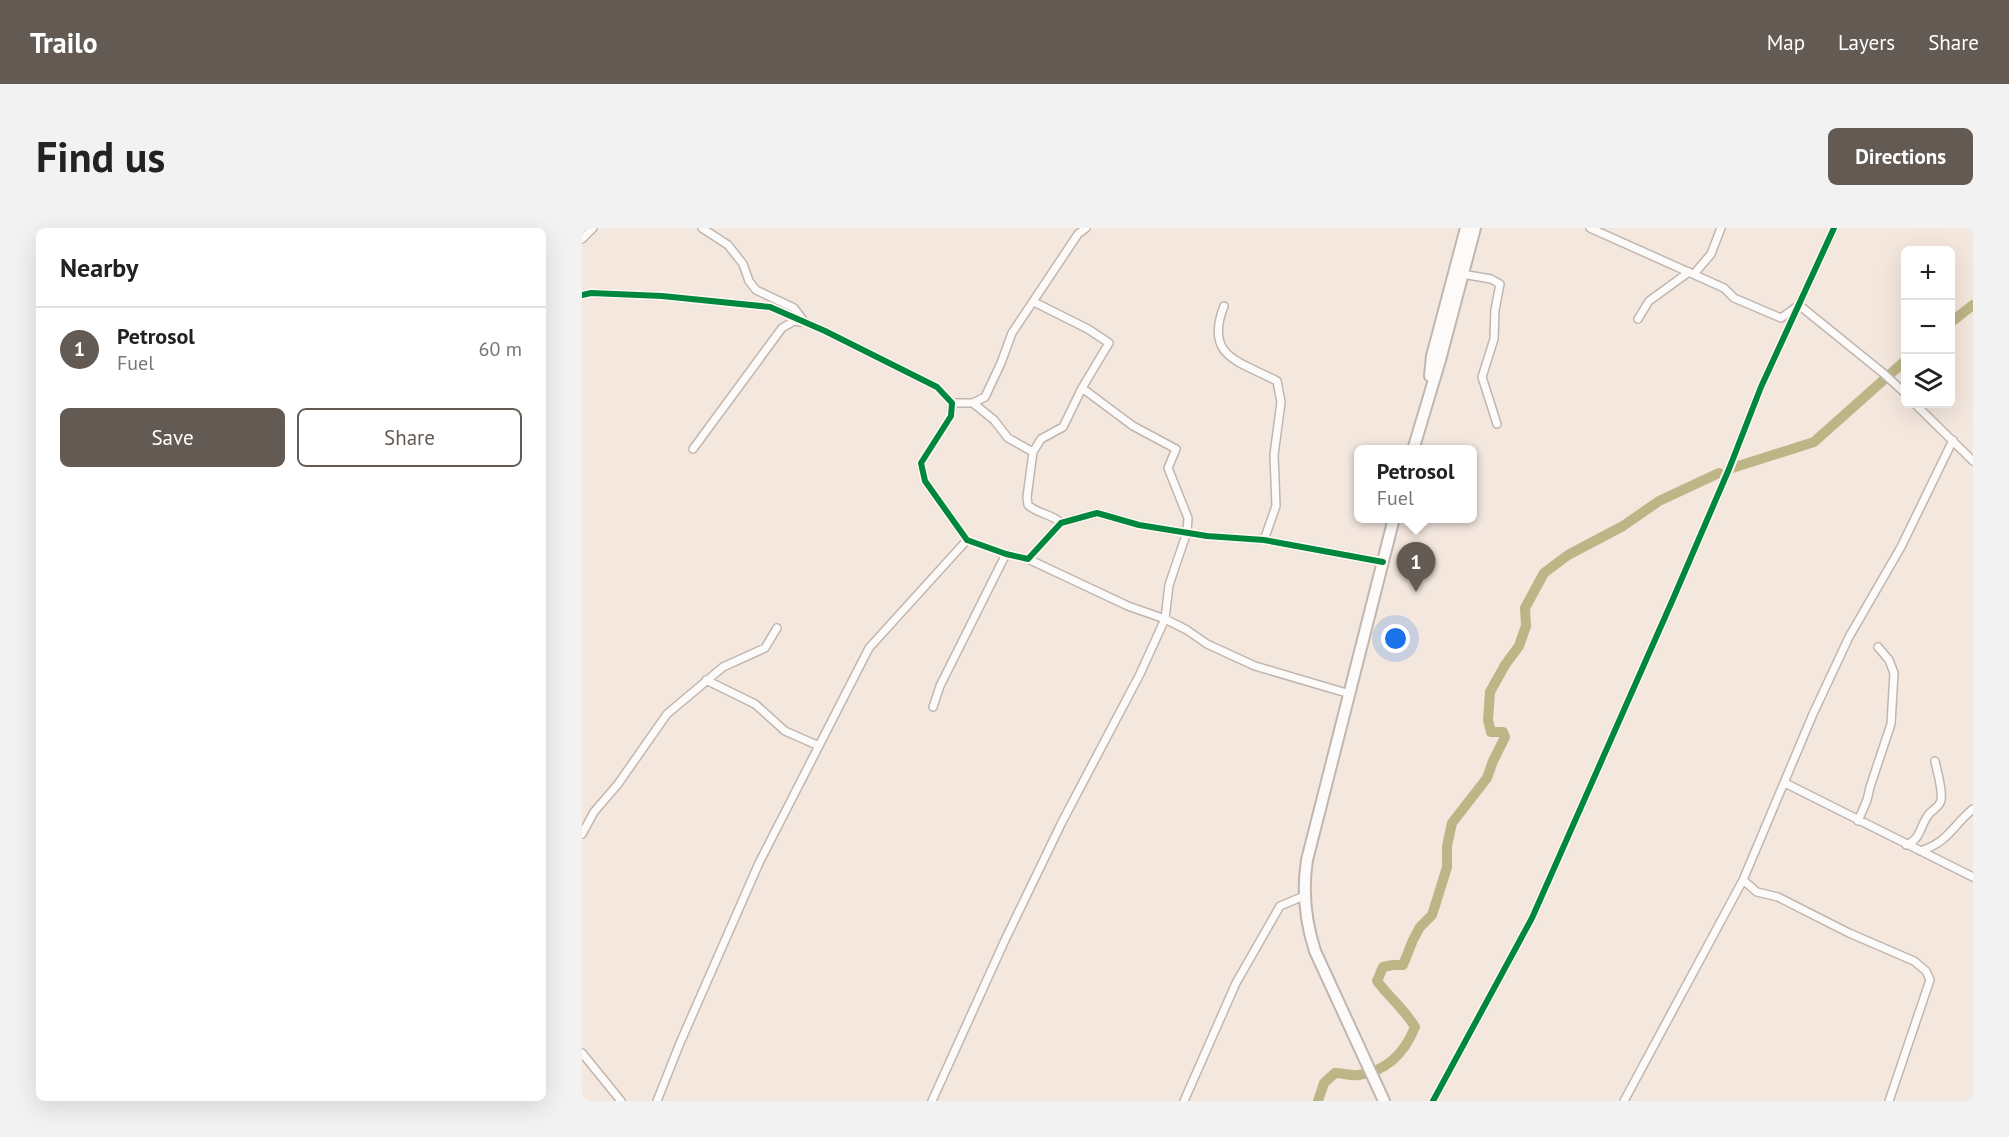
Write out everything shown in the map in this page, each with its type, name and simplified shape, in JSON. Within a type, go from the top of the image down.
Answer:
[{"type":"highway","points":[[1429,394],[1432,356],[1466,228]]},
{"type":"highway","points":[[1414,445],[1475,228]]},
{"type":"highway","points":[[1384,1101],[1315,951],[1307,927],[1304,896],[1307,860],[1393,523]]},
{"type":"street","points":[[582,239],[593,228]]},
{"type":"street","points":[[702,228],[728,245],[743,264],[756,290],[794,308],[805,322]]},
{"type":"street","points":[[582,295],[591,293],[662,296],[770,307],[937,387],[952,403],[973,403],[985,397],[1012,333],[1078,234],[1086,228]]},
{"type":"street","points":[[1590,228],[1724,288],[1734,298],[1781,318],[1799,305]]},
{"type":"street","points":[[1638,319],[1649,301],[1691,273],[1711,254],[1721,228]]},
{"type":"street","points":[[1432,1101],[1532,918],[1729,470],[1761,387],[1834,228]]},
{"type":"street","points":[[1462,274],[1491,279],[1500,284],[1495,310],[1494,339],[1482,377],[1497,424]]},
{"type":"street","points":[[1034,302],[1088,329],[1109,343],[1082,388],[1063,427],[1041,439],[1033,452],[1027,497],[1029,505],[1038,512],[1056,518],[1061,523]]},
{"type":"street","points":[[1799,305],[1901,390]]},
{"type":"street","points":[[1224,306],[1217,334],[1219,345],[1228,355],[1277,381],[1281,402],[1274,455],[1276,506],[1264,540]]},
{"type":"street","points":[[693,449],[782,328],[794,321],[805,322]]},
{"type":"street","points":[[932,1101],[1005,940],[1062,822],[1140,674],[1165,619],[1168,585],[1187,532],[1188,518],[1168,468],[1176,448],[1133,426],[1082,388]]},
{"type":"street","points":[[952,403],[951,416],[921,463],[925,481],[968,540],[1006,554],[1028,559],[1128,606],[1165,619],[1187,630],[1207,644],[1255,666],[1350,693]]},
{"type":"street","points":[[973,403],[994,420],[1008,438],[1033,452]]},
{"type":"street","points":[[1919,408],[1973,461]]},
{"type":"street","points":[[1624,1101],[1743,880],[1813,714],[1849,637],[1901,547],[1953,440]]},
{"type":"street","points":[[1028,559],[1061,523],[1097,513],[1139,525],[1207,537],[1264,540],[1383,562]]},
{"type":"street","points":[[657,1101],[759,862],[869,648],[968,540]]},
{"type":"street","points":[[933,707],[940,686],[1006,554]]},
{"type":"street","points":[[582,834],[594,812],[618,784],[667,714],[723,667],[765,648],[777,628]]},
{"type":"street","points":[[1858,821],[1867,800],[1890,724],[1894,673],[1889,660],[1878,647]]},
{"type":"street","points":[[706,680],[755,704],[784,731],[819,746]]},
{"type":"street","points":[[1906,845],[1918,836],[1925,820],[1940,805],[1942,798],[1935,761]]},
{"type":"street","points":[[1785,783],[1973,877]]},
{"type":"street","points":[[1920,851],[1932,848],[1943,841],[1973,809]]},
{"type":"street","points":[[1743,880],[1757,892],[1778,897],[1850,933],[1914,961],[1926,971],[1930,980],[1889,1101]]},
{"type":"street","points":[[1184,1101],[1236,983],[1280,906],[1304,896]]},
{"type":"street","points":[[582,1053],[621,1101]]},
{"type":"waterway","points":[[1955,319],[1973,305]]},
{"type":"waterway","points":[[1729,469],[1814,442],[1901,364]]},
{"type":"waterway","points":[[1318,1101],[1324,1083],[1335,1073],[1353,1075],[1369,1073],[1394,1059],[1406,1044],[1415,1027],[1377,981],[1383,967],[1403,965],[1420,927],[1432,915],[1447,867],[1447,846],[1452,823],[1487,778],[1505,737],[1503,732],[1491,732],[1488,720],[1490,692],[1519,646],[1526,626],[1525,608],[1544,573],[1568,555],[1623,526],[1659,501],[1719,473]]},
{"type":"cycle path","points":[[1433,1101],[1532,918],[1673,599],[1729,469],[1761,387],[1834,228]]},
{"type":"cycle path","points":[[582,295],[591,293],[662,296],[770,307],[825,331],[937,387],[952,403],[951,416],[921,463],[925,481],[967,540],[1006,554],[1028,559],[1061,523],[1097,513],[1139,525],[1207,536],[1264,540],[1383,562]]},
{"type":"place","name":"Petrosol","points":[[1416,592]]}]
